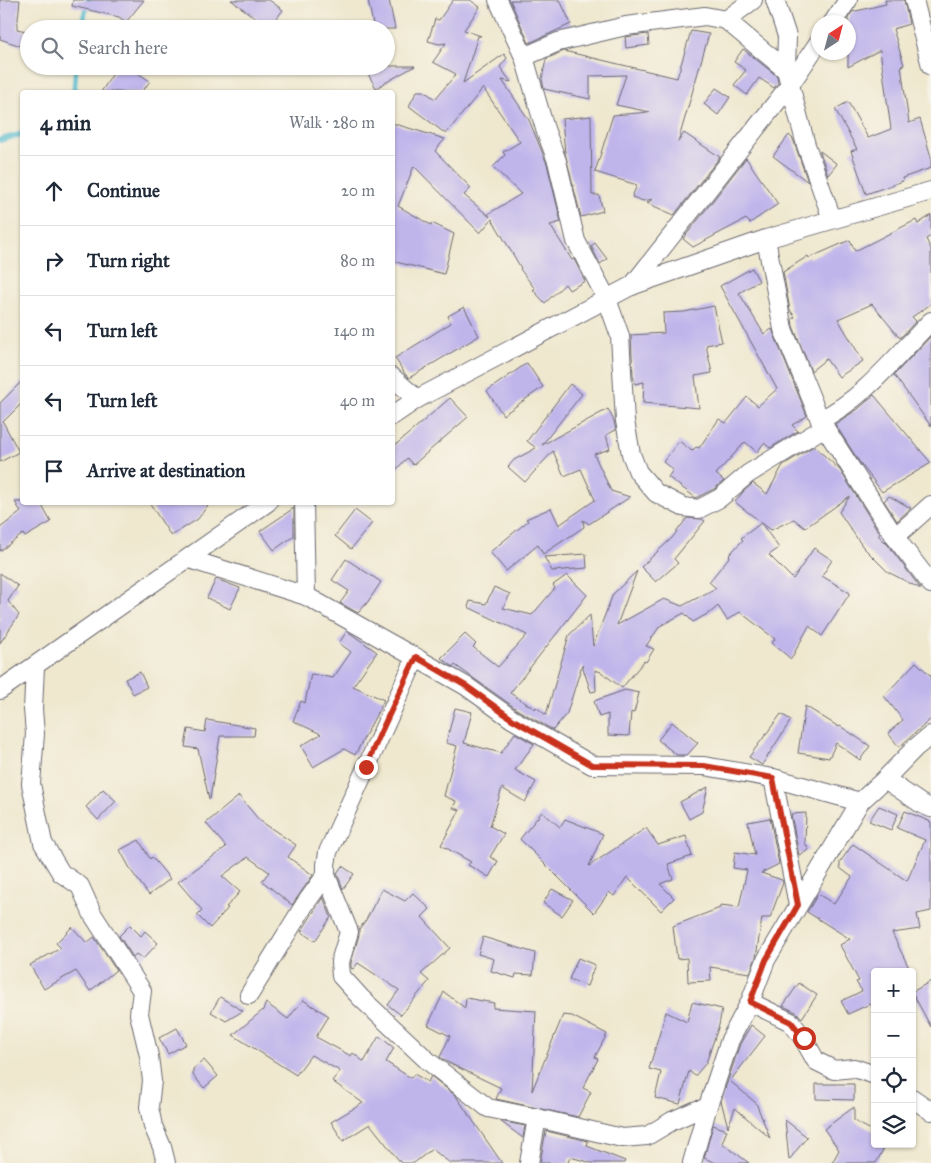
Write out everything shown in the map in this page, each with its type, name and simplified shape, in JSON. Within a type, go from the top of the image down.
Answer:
[{"type":"street","points":[[498,0],[524,57],[545,129],[557,162],[576,241],[607,299],[620,336],[625,421],[631,454],[638,472],[656,493],[683,507],[699,509],[720,498],[748,474],[822,424],[858,395],[931,321]]},
{"type":"street","points":[[726,20],[753,0]]},
{"type":"street","points":[[775,0],[787,36],[788,78],[806,145],[832,219]]},
{"type":"street","points":[[838,15],[848,0]]},
{"type":"street","points":[[914,0],[931,66]]},
{"type":"street","points":[[524,57],[558,42],[626,26],[705,16],[726,20],[788,78]]},
{"type":"street","points":[[632,286],[788,78],[811,51]]},
{"type":"street","points":[[395,414],[417,399],[632,286],[766,239],[931,191]]},
{"type":"street","points":[[766,239],[784,329],[822,424],[895,537],[931,584]]},
{"type":"street","points":[[395,380],[417,399]]},
{"type":"street","points":[[0,690],[264,505]]},
{"type":"street","points":[[304,505],[306,596]]},
{"type":"street","points":[[895,537],[931,505]]},
{"type":"street","points":[[189,559],[306,596],[466,686],[512,719],[592,765],[704,766],[773,778],[860,802]]},
{"type":"street","points":[[416,657],[328,852],[326,875],[349,932],[340,962],[341,976],[361,998],[428,1061],[488,1108],[622,1138],[647,1136],[672,1121],[697,1110],[707,1108]]},
{"type":"street","points":[[35,666],[31,784],[43,843],[61,873],[80,886],[97,922],[142,992],[139,1014],[149,1056],[152,1081],[149,1107],[153,1126],[162,1147],[166,1163]]},
{"type":"street","points":[[692,1163],[707,1108],[730,1040],[750,1002],[766,960],[860,802],[931,735]]},
{"type":"street","points":[[773,778],[798,905]]},
{"type":"street","points":[[885,780],[931,808]]},
{"type":"street","points":[[249,995],[305,904],[326,875]]},
{"type":"street","points":[[750,1002],[791,1022],[804,1038],[816,1061],[834,1070],[854,1068],[871,1074]]},
{"type":"street","points":[[916,1101],[931,1112]]},
{"type":"street","points":[[529,1163],[537,1118]]},
{"type":"building","points":[[0,0],[20,0],[17,29],[20,30],[20,46],[0,39]]},
{"type":"building","points":[[73,0],[144,0],[128,20],[72,6]]},
{"type":"building","points":[[231,0],[269,0],[283,10],[275,20],[258,20]]},
{"type":"building","points":[[368,0],[389,0],[393,20],[372,20]]},
{"type":"building","points":[[453,0],[470,0],[480,7],[464,30],[481,36],[478,36],[463,83],[504,54],[507,58],[500,67],[511,82],[502,80],[529,120],[547,164],[561,222],[550,225],[572,260],[574,259],[585,281],[569,290],[565,284],[545,303],[533,290],[535,289],[520,269],[492,219],[480,233],[414,166],[398,206],[431,225],[432,223],[454,234],[444,274],[395,262],[395,124],[445,139],[435,151],[471,188],[464,195],[490,217],[488,214],[521,194],[493,167],[505,155],[503,152],[520,142],[483,88],[446,134],[409,106],[417,91],[424,91],[435,99],[456,74],[433,62],[446,43],[439,44],[428,41],[435,19],[439,20]]},
{"type":"building","points":[[510,0],[560,0],[571,24],[529,43]]},
{"type":"building","points":[[885,0],[904,0],[909,24],[893,29],[904,65],[901,66],[909,123],[920,119],[931,157],[931,168],[902,178],[903,181],[866,194],[851,151],[857,149],[835,109],[848,102],[868,138],[891,129],[880,50],[848,67],[848,60],[856,60],[856,15],[850,15],[852,12],[886,4]]},
{"type":"building","points":[[691,31],[709,34],[678,142],[684,133],[720,157],[674,215],[647,203],[653,199],[643,201],[632,197],[637,185],[595,172],[613,115],[650,112],[616,105],[626,75],[590,76],[590,99],[544,89],[542,79],[546,59],[564,51],[677,78]]},
{"type":"building","points":[[648,34],[649,45],[626,48],[625,37]]},
{"type":"building","points":[[743,49],[777,76],[778,83],[774,88],[759,78],[747,95],[734,85],[746,70],[734,62]]},
{"type":"building","points":[[395,66],[415,66],[376,88],[369,75],[395,75]]},
{"type":"building","points":[[112,75],[141,75],[150,81],[143,90],[102,90]]},
{"type":"building","points":[[716,88],[730,97],[718,115],[704,104]]},
{"type":"building","points":[[591,116],[592,195],[599,195],[603,211],[581,217],[565,153],[562,119]]},
{"type":"building","points":[[789,135],[793,139],[808,182],[773,156]]},
{"type":"building","points":[[820,152],[837,164],[828,175]]},
{"type":"building","points":[[746,158],[778,204],[750,223],[746,219],[693,247],[683,239]]},
{"type":"building","points":[[931,215],[931,236],[926,239],[931,249],[931,304],[912,317],[916,321],[900,338],[872,304],[838,319],[863,361],[839,377],[826,359],[811,371],[793,326],[792,319],[795,317],[790,310],[783,272],[808,256],[809,258],[850,240],[855,251],[916,220],[918,224]]},
{"type":"building","points":[[595,243],[607,259],[600,264],[591,246]]},
{"type":"building","points":[[752,268],[759,281],[739,293],[764,334],[772,329],[807,416],[792,425],[798,431],[770,448],[764,443],[757,452],[745,442],[716,474],[724,481],[714,489],[696,498],[668,477],[673,470],[663,462],[679,441],[692,451],[696,447],[699,448],[719,419],[726,423],[747,397],[758,406],[777,389],[720,286]]},
{"type":"building","points":[[714,306],[722,342],[706,345],[712,373],[695,376],[699,408],[643,403],[644,382],[635,384],[633,375],[631,335],[664,333],[663,313],[684,312]]},
{"type":"building","points":[[464,307],[479,336],[409,378],[395,358],[451,323],[448,316]]},
{"type":"building","points":[[931,336],[931,426],[894,375]]},
{"type":"building","points":[[527,363],[543,387],[503,415],[487,391]]},
{"type":"building","points":[[20,383],[20,405],[3,422],[19,452],[0,462],[0,403]]},
{"type":"building","points":[[570,384],[582,394],[542,445],[608,409],[616,430],[606,435],[610,449],[594,454],[611,491],[630,497],[589,524],[583,520],[584,527],[543,554],[538,545],[506,571],[490,552],[528,521],[526,519],[551,508],[559,525],[595,500],[581,469],[564,476],[553,451],[525,482],[508,467],[514,460],[536,448],[527,441]]},
{"type":"building","points":[[874,395],[931,463],[882,492],[858,460],[835,424],[858,409]]},
{"type":"building","points":[[450,398],[468,417],[413,465],[407,458],[395,471],[395,445]]},
{"type":"building","points":[[814,446],[840,470],[880,534],[878,535],[888,545],[921,589],[888,572],[863,547],[839,512],[850,496],[805,528],[794,519],[771,530],[735,502],[753,483],[767,494],[783,465]]},
{"type":"building","points":[[889,496],[911,508],[897,521],[884,501]]},
{"type":"building","points":[[15,502],[20,502],[20,505],[42,505],[51,522],[25,537],[23,534],[0,551],[0,528],[21,512]]},
{"type":"building","points":[[151,505],[208,505],[198,519],[171,536]]},
{"type":"building","points":[[294,508],[294,536],[274,550],[260,531]]},
{"type":"building","points":[[355,510],[372,523],[351,549],[335,536]]},
{"type":"building","points":[[687,518],[705,521],[674,559],[678,563],[656,582],[641,567],[672,538]]},
{"type":"building","points":[[761,523],[779,548],[769,555],[793,579],[814,548],[832,560],[822,576],[850,593],[822,636],[809,626],[791,659],[772,643],[775,639],[740,612],[727,620],[718,606],[693,622],[684,613],[660,626],[646,646],[654,649],[646,662],[644,661],[622,688],[601,672],[595,670],[596,691],[591,692],[582,665],[567,713],[553,730],[518,710],[455,665],[453,667],[441,658],[465,634],[476,644],[473,647],[498,667],[527,635],[468,607],[470,601],[486,604],[494,587],[510,594],[503,608],[532,615],[555,588],[553,585],[567,575],[587,595],[510,693],[535,709],[536,707],[546,715],[569,635],[590,615],[593,646],[613,594],[637,571],[617,625],[664,599],[682,606],[716,588],[709,582],[743,540],[741,538]]},
{"type":"building","points":[[586,554],[587,568],[552,571],[544,557]]},
{"type":"building","points":[[346,559],[381,582],[358,613],[340,603],[349,591],[332,580]]},
{"type":"building","points":[[0,573],[18,586],[8,601],[19,615],[0,643]]},
{"type":"building","points":[[216,579],[240,588],[230,609],[207,598]]},
{"type":"building","points":[[347,631],[377,652],[353,686],[384,700],[355,755],[344,749],[313,767],[301,746],[321,734],[293,721],[301,701],[305,703],[311,674],[333,678],[351,652],[339,643]]},
{"type":"building","points":[[916,662],[931,676],[931,719],[899,747],[888,733],[903,720],[884,696]]},
{"type":"building","points":[[140,672],[147,687],[133,694],[125,679]]},
{"type":"building","points":[[625,690],[639,693],[634,713],[631,712],[629,736],[608,735],[608,714],[599,717],[594,701]]},
{"type":"building","points":[[805,706],[870,746],[860,760],[836,743],[829,758],[798,753]]},
{"type":"building","points":[[455,708],[472,712],[464,743],[501,753],[515,733],[534,744],[515,770],[536,782],[525,802],[502,788],[490,826],[504,834],[490,857],[498,861],[489,877],[468,865],[471,862],[441,845],[460,810],[453,808],[456,801],[444,796],[457,746],[446,743]]},
{"type":"building","points":[[781,714],[791,720],[762,765],[749,757]]},
{"type":"building","points":[[207,720],[255,728],[254,736],[220,736],[210,799],[198,749],[185,747],[188,729],[205,732]]},
{"type":"building","points":[[672,722],[698,743],[687,755],[677,755],[658,740]]},
{"type":"building","points":[[708,787],[702,812],[689,819],[680,802]]},
{"type":"building","points":[[103,789],[116,801],[98,820],[86,807]]},
{"type":"building","points":[[239,796],[259,820],[296,845],[288,857],[313,875],[292,905],[262,881],[269,872],[248,857],[222,876],[240,892],[210,928],[197,915],[202,910],[178,882],[226,847],[206,823]]},
{"type":"building","points":[[879,806],[898,814],[891,830],[869,821]]},
{"type":"building","points":[[905,811],[931,822],[931,911],[917,914],[920,929],[892,933],[909,968],[871,968],[871,1005],[870,1004],[848,1014],[841,1001],[862,991],[856,982],[859,981],[840,945],[850,939],[807,912],[818,894],[834,904],[852,877],[840,868],[840,862],[853,844],[907,881],[925,840],[897,828]]},
{"type":"building","points":[[542,812],[560,827],[565,819],[603,834],[589,866],[646,828],[658,845],[686,836],[692,856],[668,864],[673,879],[660,884],[674,898],[661,911],[627,877],[614,896],[609,892],[594,913],[520,839]]},
{"type":"building","points":[[806,813],[805,843],[809,850],[799,855],[791,814]]},
{"type":"building","points":[[770,818],[779,864],[761,873],[782,880],[783,883],[770,918],[762,918],[756,957],[750,973],[710,967],[711,981],[688,982],[687,958],[677,959],[673,926],[720,908],[720,905],[739,907],[747,870],[733,868],[735,852],[755,855],[748,822]]},
{"type":"building","points":[[139,840],[150,859],[152,857],[170,879],[149,895],[132,872],[120,850]]},
{"type":"building","points":[[342,866],[354,874],[343,889],[337,873]]},
{"type":"building","points":[[382,889],[405,901],[413,893],[430,909],[422,917],[450,948],[421,974],[429,981],[401,1015],[388,1005],[399,990],[358,963],[353,969],[351,968],[359,929],[366,920]]},
{"type":"building","points":[[552,889],[573,900],[562,916],[543,903]]},
{"type":"building","points":[[323,897],[331,917],[315,941],[301,932]]},
{"type":"building","points":[[130,925],[141,936],[145,931],[158,943],[143,959],[136,954],[133,957],[119,936]]},
{"type":"building","points":[[72,927],[87,943],[94,937],[116,970],[90,991],[76,971],[44,989],[30,965],[61,948],[56,943]]},
{"type":"building","points":[[483,937],[535,953],[533,975],[516,974],[515,978],[491,971],[494,959],[478,954]]},
{"type":"building","points":[[578,958],[595,965],[587,986],[569,979]]},
{"type":"building","points":[[931,981],[931,1027],[916,999],[916,990]]},
{"type":"building","points":[[799,983],[817,995],[802,1018],[796,1012],[783,1006]]},
{"type":"building","points":[[444,992],[465,1008],[466,998],[494,1003],[493,1008],[536,1011],[532,1091],[563,1015],[572,1016],[607,1034],[595,1057],[598,1059],[583,1088],[591,1092],[578,1117],[496,1099],[501,1088],[440,1057],[450,1036],[428,1025]]},
{"type":"building","points":[[220,997],[243,1011],[226,1021],[211,1012]]},
{"type":"building","points":[[303,1000],[329,1016],[316,1037],[351,1056],[353,1053],[364,1062],[379,1036],[394,1048],[386,1062],[411,1078],[414,1074],[428,1082],[431,1076],[456,1096],[502,1163],[450,1163],[432,1149],[414,1163],[401,1163],[370,1124],[343,1141],[331,1122],[363,1103],[332,1081],[340,1071],[311,1055],[296,1075],[233,1035],[263,1010],[266,1003],[288,1019]]},
{"type":"building","points":[[692,1002],[722,1009],[719,1025],[706,1063],[695,1076],[689,1071],[680,1104],[655,1098],[661,1072],[649,1069],[666,1012],[687,1022]]},
{"type":"building","points":[[751,1025],[765,1036],[730,1081],[756,1103],[770,1138],[735,1108],[728,1127],[721,1101],[740,1044]]},
{"type":"building","points":[[177,1028],[186,1044],[168,1054],[159,1038]]},
{"type":"building","points":[[204,1060],[218,1076],[204,1088],[193,1075],[193,1069]]},
{"type":"building","points":[[816,1084],[854,1084],[854,1100],[816,1099]]},
{"type":"building","points":[[854,1107],[854,1121],[871,1130],[871,1148],[884,1148],[876,1163],[832,1163],[839,1150],[824,1129]]},
{"type":"building","points":[[785,1120],[807,1137],[789,1160]]},
{"type":"building","points":[[500,1121],[525,1126],[523,1138]]},
{"type":"building","points":[[713,1125],[727,1130],[722,1143],[749,1163],[716,1163],[704,1158]]},
{"type":"building","points":[[546,1131],[588,1141],[587,1146],[625,1161],[624,1163],[592,1163],[570,1157],[568,1163],[540,1163]]},
{"type":"waterway","points":[[83,20],[88,0]]},
{"type":"waterway","points":[[74,90],[75,75]]},
{"type":"waterway","points":[[0,140],[20,135]]},
{"type":"route","points":[[366,767],[416,657],[466,686],[512,719],[592,765],[704,766],[773,778],[798,905],[766,960],[750,1002],[791,1022],[804,1038]]}]
